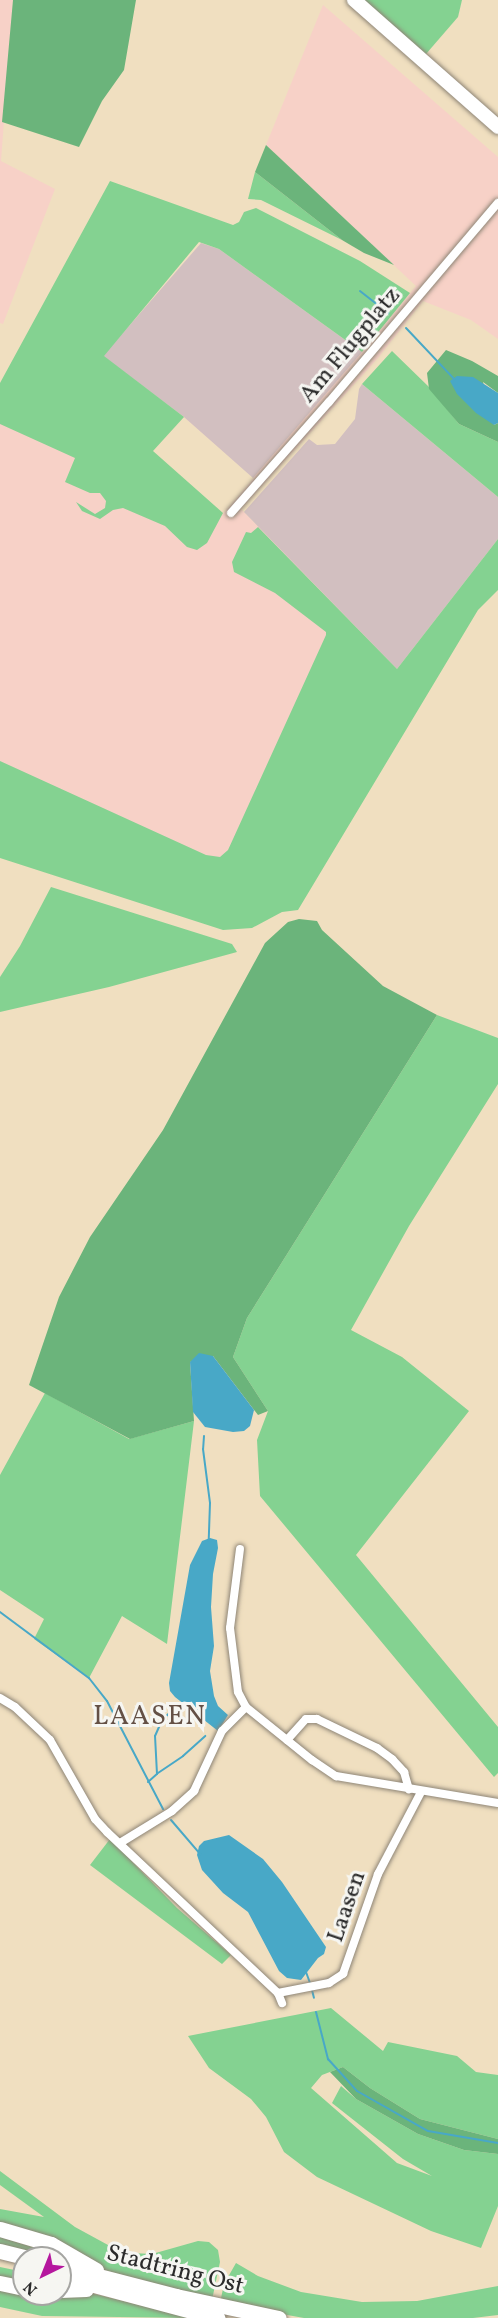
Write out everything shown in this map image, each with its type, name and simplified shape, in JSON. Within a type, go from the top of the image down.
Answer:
[{"type":"highway","points":[[0,2229],[51,2244],[105,2283]]},
{"type":"highway","name":"Stadtring Ost","points":[[72,2271],[218,2318]]},
{"type":"highway","name":"Stadtring Ost","points":[[72,2278],[176,2296],[279,2318]]},
{"type":"highway","points":[[72,2288],[105,2283]]},
{"type":"main road","points":[[354,0],[498,127]]},
{"type":"street","name":"Am Flugplatz","points":[[231,513],[330,402],[498,203]]},
{"type":"street","points":[[240,1549],[230,1628],[238,1692],[246,1707],[336,1776],[498,1803]]},
{"type":"street","points":[[0,1698],[15,1707],[50,1740],[95,1819],[185,1908],[278,1993],[282,2003]]},
{"type":"street","points":[[120,1843],[172,1811],[194,1791],[222,1731],[246,1707]]},
{"type":"street","points":[[287,1740],[306,1719],[317,1719],[377,1748],[392,1759],[404,1772],[409,1789]]},
{"type":"street","name":"Laasen","points":[[278,1993],[329,1983],[343,1974],[378,1874],[422,1792]]},
{"type":"shaded area","points":[[0,0],[13,0],[1,161],[55,189],[3,324],[0,323]]},
{"type":"shaded area","points":[[323,5],[498,157],[498,339],[471,320],[423,301],[378,358],[241,509],[397,669],[278,903],[0,783],[0,383],[204,536],[254,478],[184,417],[201,243],[362,352],[416,286],[266,145]]},
{"type":"shaded area","points":[[201,243],[219,249],[362,352],[253,478],[184,417],[103,356]]},
{"type":"shaded area","points":[[362,384],[498,497],[498,539],[397,669],[244,512],[309,439],[317,445],[335,444],[355,419],[359,389]]},
{"type":"green space","points":[[13,0],[136,0],[124,70],[102,101],[79,147],[2,122]]},
{"type":"green space","points":[[363,0],[462,0],[458,17],[426,54]]},
{"type":"green space","points":[[266,145],[394,265],[364,253],[342,240],[255,172]]},
{"type":"green space","points":[[255,172],[342,240],[261,200],[248,199]]},
{"type":"green space","points":[[110,181],[233,225],[239,222],[244,212],[256,208],[360,261],[410,293],[362,352],[219,249],[199,242],[104,356],[184,417],[153,451],[223,513],[207,543],[197,550],[187,547],[165,526],[123,508],[113,510],[100,519],[82,511],[76,502],[95,514],[105,508],[106,501],[100,493],[90,493],[65,482],[75,458],[0,424],[0,383]]},
{"type":"green space","points":[[446,350],[498,376],[498,393],[483,382],[494,425],[498,423],[498,442],[459,424],[429,389],[427,373]]},
{"type":"green space","points":[[392,351],[429,387],[459,424],[498,442],[498,497],[362,384]]},
{"type":"green space","points":[[258,527],[397,669],[498,539],[498,590],[478,610],[298,910],[282,912],[252,928],[223,930],[0,858],[0,761],[206,855],[220,857],[228,850],[326,635],[326,632],[275,593],[234,572],[232,562],[246,532],[251,533]]},
{"type":"green space","points":[[51,887],[232,944],[237,952],[109,987],[0,1012],[0,977],[20,946]]},
{"type":"green space","points":[[299,919],[317,921],[322,930],[383,986],[437,1015],[247,1318],[233,1357],[268,1411],[258,1415],[213,1356],[190,1362],[194,1421],[130,1439],[29,1385],[59,1297],[90,1237],[163,1130],[265,943],[288,922]]},
{"type":"green space","points":[[437,1015],[498,1038],[498,1084],[409,1226],[351,1330],[402,1357],[469,1411],[356,1555],[498,1727],[498,1773],[494,1777],[260,1496],[257,1440],[268,1411],[233,1357],[247,1318]]},
{"type":"green space","points":[[45,1393],[129,1439],[194,1421],[167,1644],[122,1616],[89,1678],[34,1639],[44,1619],[0,1590],[0,1475]]},
{"type":"green space","points":[[110,1839],[177,1908],[231,1955],[222,1964],[90,1865]]},
{"type":"green space","points":[[331,2008],[383,2051],[388,2042],[457,2056],[476,2072],[498,2075],[498,2139],[420,2119],[370,2088],[343,2067],[322,2075],[311,2088],[397,2163],[432,2176],[403,2159],[332,2103],[341,2086],[356,2099],[418,2134],[464,2150],[498,2154],[498,2206],[481,2248],[431,2231],[317,2177],[284,2152],[266,2117],[251,2099],[209,2068],[188,2036]]},
{"type":"green space","points":[[343,2067],[370,2088],[420,2119],[498,2139],[498,2154],[464,2150],[418,2134],[356,2099],[330,2072]]},
{"type":"green space","points":[[0,2171],[75,2227],[108,2245],[132,2253],[152,2254],[198,2241],[209,2242],[218,2250],[220,2262],[212,2300],[104,2270],[72,2256],[72,2246],[49,2246],[0,2225],[0,2209],[44,2217],[0,2185]]},
{"type":"green space","points":[[0,2237],[29,2246],[12,2246],[12,2251],[0,2248]]},
{"type":"green space","points":[[236,2263],[258,2276],[301,2292],[362,2302],[417,2301],[498,2286],[498,2315],[473,2318],[304,2318],[220,2303],[224,2284]]},
{"type":"green space","points":[[0,2267],[12,2270],[12,2282],[0,2279]]},
{"type":"green space","points":[[0,2289],[12,2292],[12,2306],[72,2306],[72,2294],[94,2294],[195,2318],[42,2316],[0,2307]]},
{"type":"water","points":[[457,376],[473,377],[498,393],[498,423],[494,425],[476,413],[457,394],[450,381]]},
{"type":"water","points":[[199,1353],[213,1356],[254,1410],[250,1426],[244,1431],[233,1432],[205,1427],[193,1412],[190,1362]]},
{"type":"water","points":[[210,1538],[217,1540],[218,1548],[213,1574],[211,1607],[214,1646],[210,1671],[218,1706],[228,1715],[218,1731],[175,1697],[170,1691],[169,1683],[190,1565],[202,1541]]},
{"type":"water","points":[[229,1835],[263,1859],[282,1882],[326,1947],[324,1954],[318,1958],[301,1980],[287,1978],[279,1971],[248,1912],[223,1893],[202,1870],[197,1855],[199,1846],[204,1841]]},
{"type":"waterway","points":[[360,291],[388,313]]},
{"type":"waterway","points":[[406,328],[455,380]]},
{"type":"waterway","points":[[204,1436],[203,1449],[210,1503],[209,1541]]},
{"type":"waterway","points":[[0,1612],[89,1678],[107,1701],[163,1809]]},
{"type":"waterway","points":[[148,1782],[157,1774],[155,1736],[162,1720],[174,1709]]},
{"type":"waterway","points":[[158,1773],[183,1756],[205,1736]]},
{"type":"waterway","points":[[171,1820],[200,1854]]},
{"type":"waterway","points":[[306,1972],[310,1983]]},
{"type":"waterway","points":[[312,1990],[314,1998]]},
{"type":"waterway","points":[[316,2012],[328,2059],[357,2091],[428,2131],[498,2143]]},
{"type":"district","name":"LAASEN","points":[[150,1718]]}]
